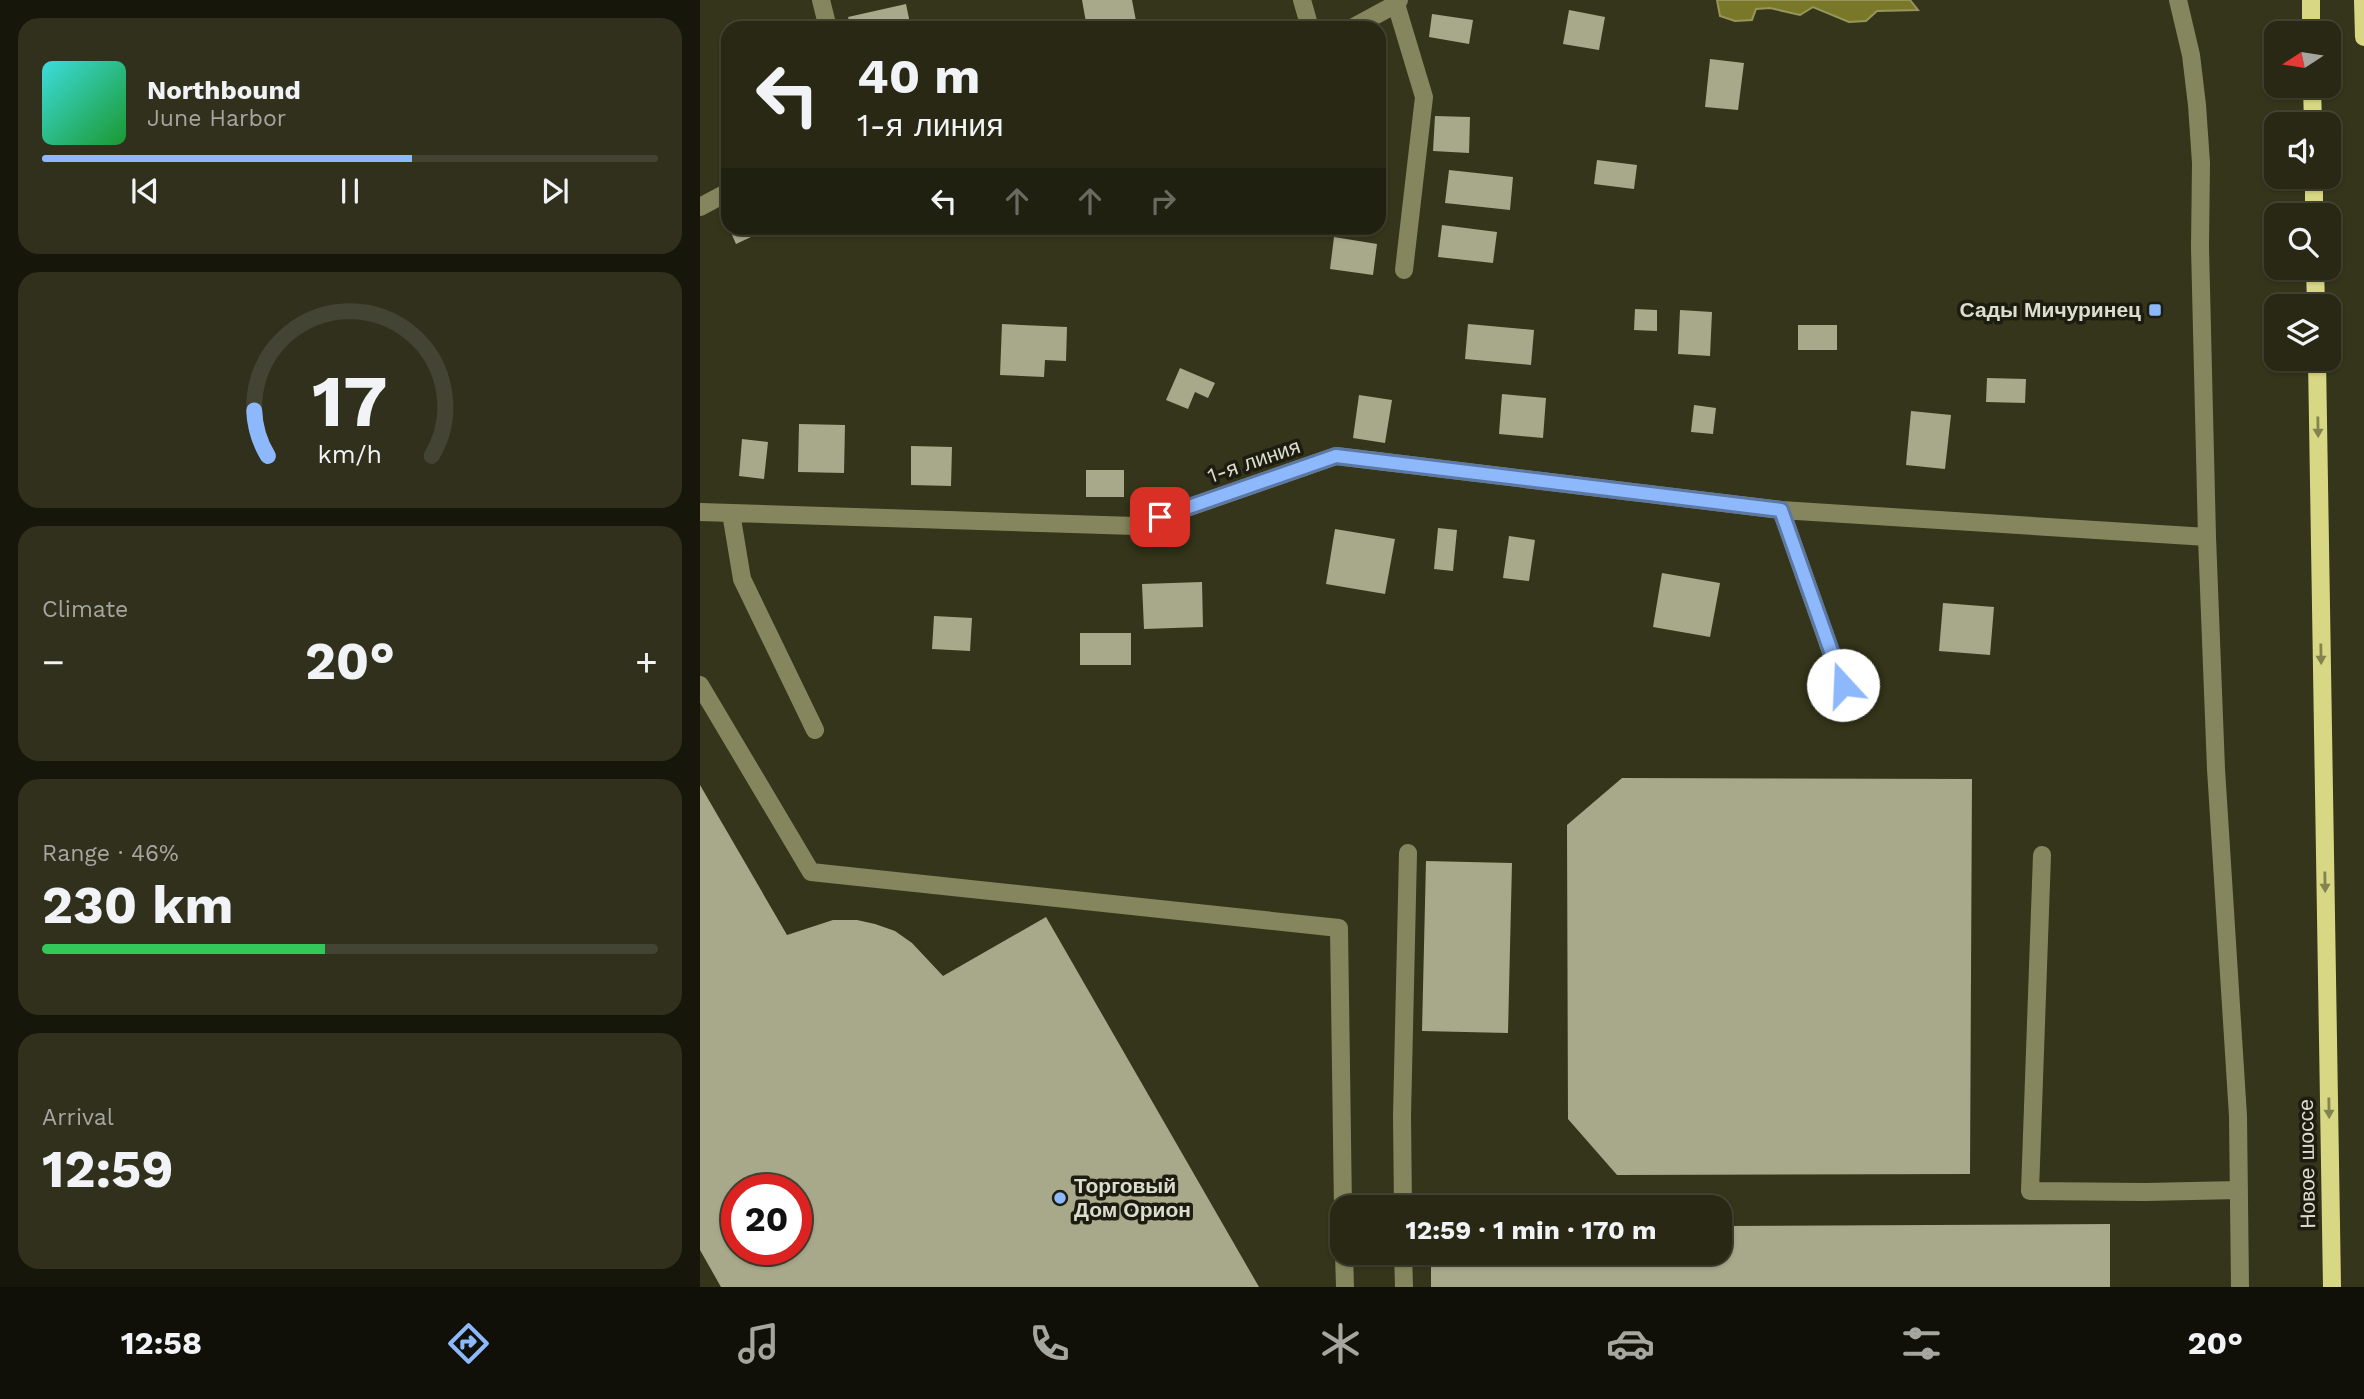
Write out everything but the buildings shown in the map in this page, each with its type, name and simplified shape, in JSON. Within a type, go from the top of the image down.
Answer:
[{"type":"main road","points":[[2311,0],[2311,21]]},
{"type":"main road","points":[[2363,0],[2364,37]]},
{"type":"main road","name":"Новое шоссе","points":[[2316,371],[2332,1287]]},
{"type":"street","points":[[821,0],[826,21]]},
{"type":"street","points":[[1302,0],[1308,21]]},
{"type":"street","points":[[2178,0],[2191,55],[2201,163],[2200,247],[2207,537],[2217,782],[2238,1116],[2240,1287]]},
{"type":"street","points":[[1364,21],[1397,2],[1424,97],[1404,270]]},
{"type":"street","points":[[700,207],[721,196]]},
{"type":"street","name":"1-я линия","points":[[700,512],[1135,526],[1336,456],[1781,510],[2207,537]]},
{"type":"street","points":[[1781,510],[1843,685]]},
{"type":"street","points":[[731,513],[742,579],[815,730]]},
{"type":"street","points":[[700,685],[811,872],[1339,928],[1343,1195]]},
{"type":"street","points":[[1403,1195],[1408,853]]},
{"type":"street","points":[[2042,855],[2029,1191],[2239,1190]]},
{"type":"street","points":[[1344,1265],[1345,1287]]},
{"type":"street","points":[[1403,1265],[1404,1287]]},
{"type":"shaded area","points":[[1717,0],[1910,0],[1918,10],[1877,11],[1866,21],[1849,22],[1813,7],[1800,15],[1770,8],[1756,9],[1752,20],[1735,21],[1720,16]]},
{"type":"place","name":"Сады Мичуринец","points":[[2155,310]]},
{"type":"place","name":"Торговый Дом Орион","points":[[1060,1198]]},
{"type":"route","points":[[1160,517],[1336,456],[1781,510],[1843,685]]}]
